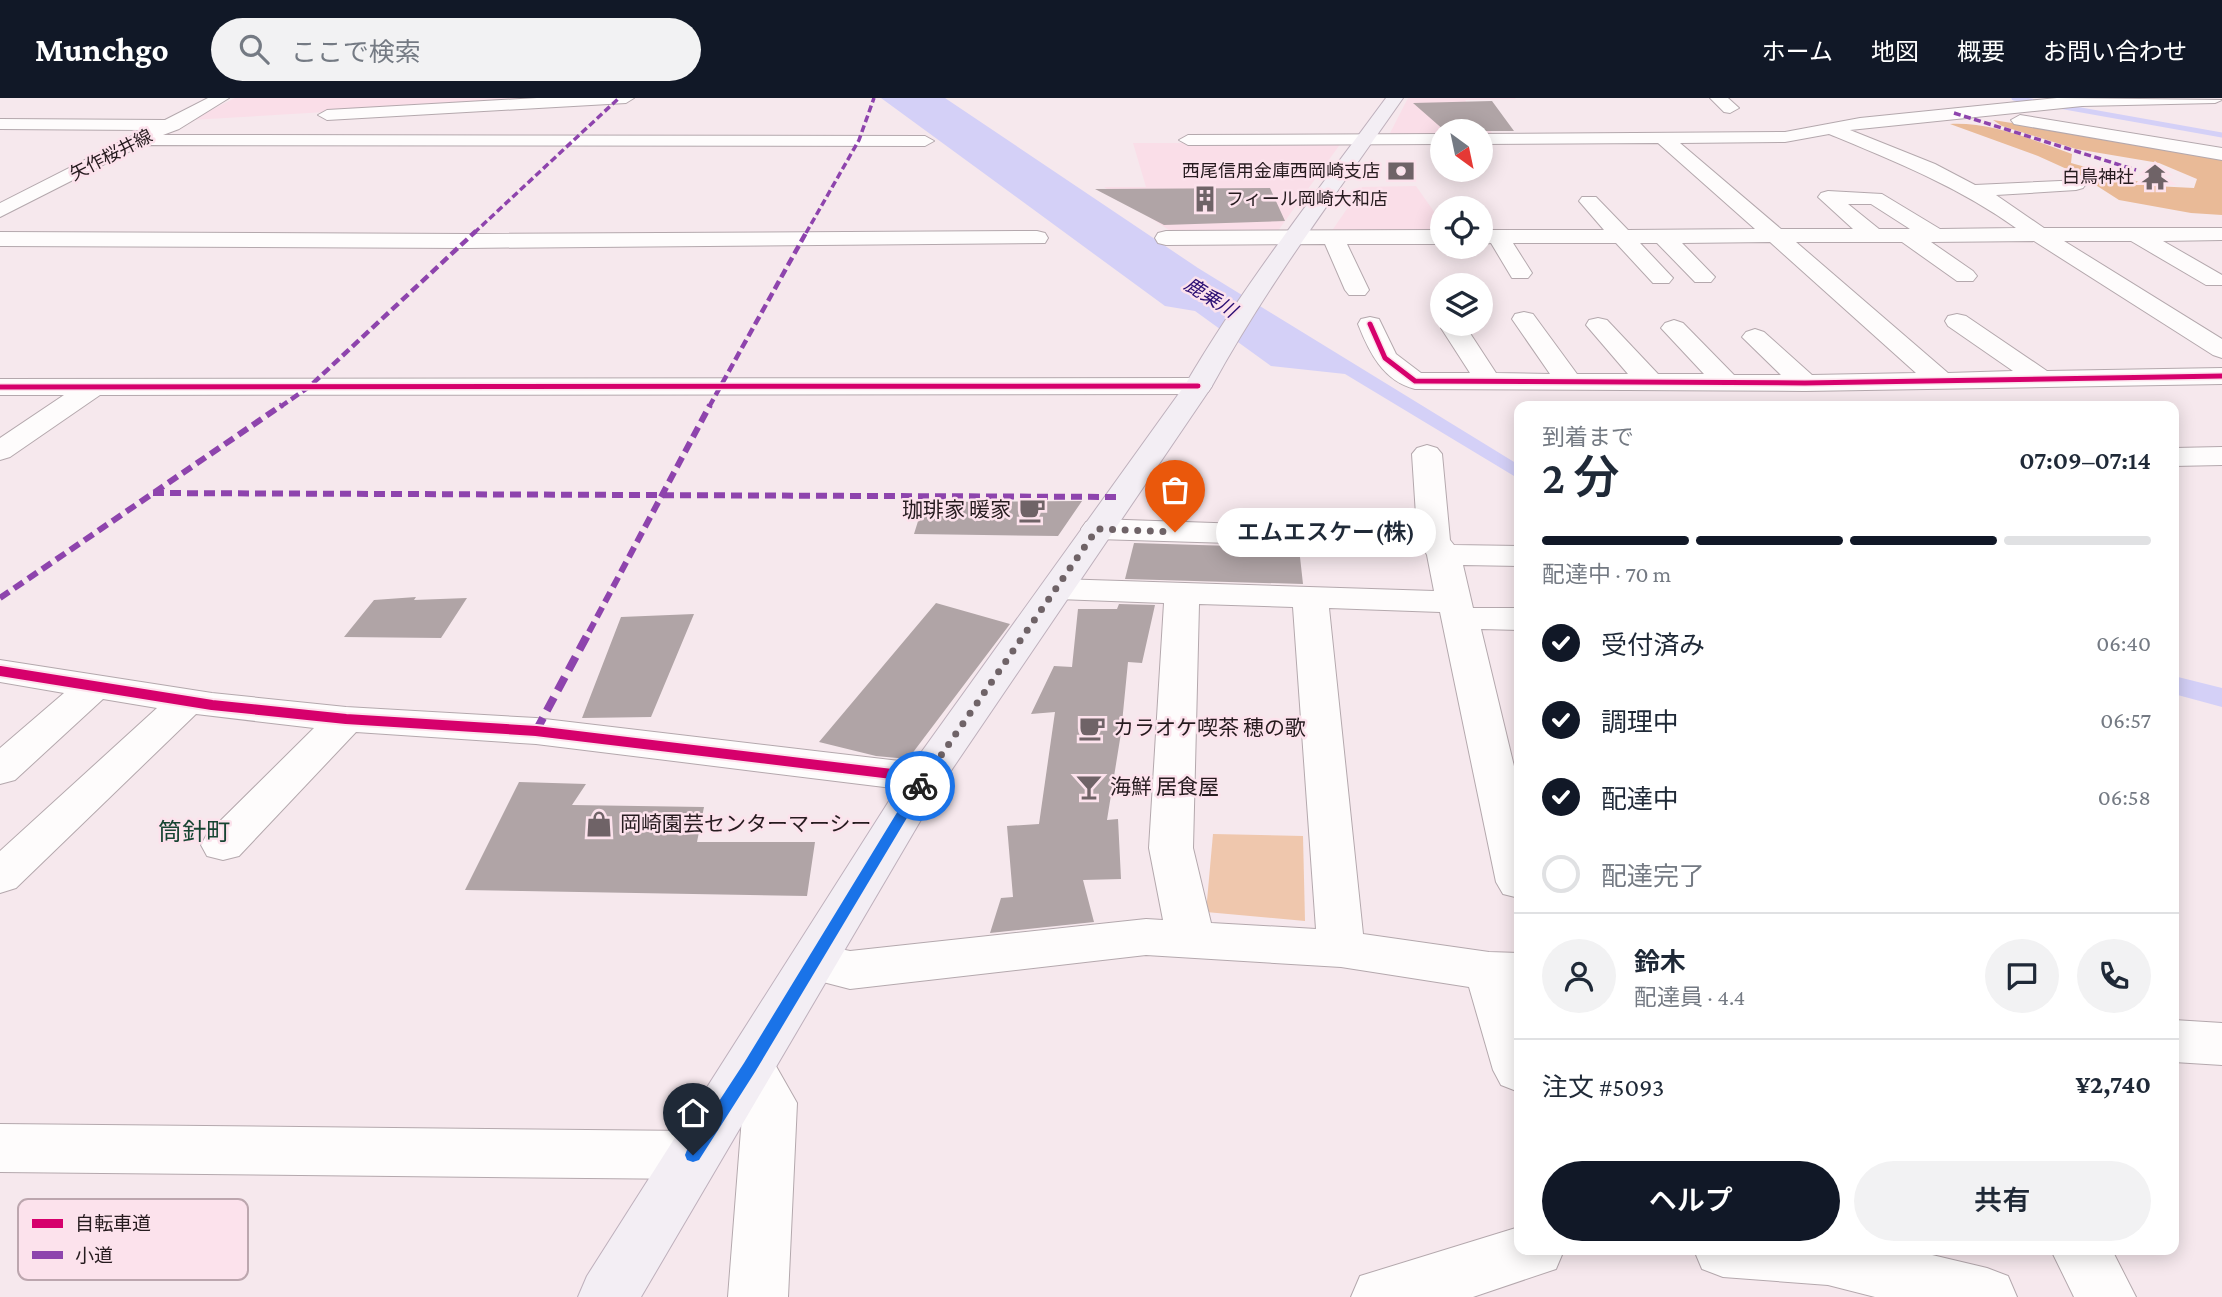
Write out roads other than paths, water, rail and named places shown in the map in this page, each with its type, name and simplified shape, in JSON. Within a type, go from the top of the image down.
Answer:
[{"type":"main road","points":[[608,1297],[925,778],[1198,386],[1223,342],[1293,238],[1395,98]]},
{"type":"street","name":"矢作桜井線","points":[[0,211],[221,98]]},
{"type":"street","points":[[305,117],[626,98]]},
{"type":"street","points":[[1915,98],[1968,111],[2222,154]]},
{"type":"street","points":[[1493,139],[1785,137],[1968,111],[2079,99],[2215,98]]},
{"type":"street","points":[[0,124],[168,125],[209,122]]},
{"type":"street","points":[[1832,129],[1974,191],[2222,350]]},
{"type":"street","points":[[1662,137],[1771,234],[1926,380],[1941,401]]},
{"type":"street","points":[[1566,138],[1586,157]]},
{"type":"street","points":[[1188,140],[1430,139]]},
{"type":"street","points":[[141,140],[925,141]]},
{"type":"street","points":[[1870,144],[1911,142]]},
{"type":"street","points":[[80,150],[120,150]]},
{"type":"street","points":[[1974,191],[2076,184]]},
{"type":"street","points":[[1873,235],[1828,197],[1875,198],[1935,235]]},
{"type":"street","points":[[1589,201],[1661,278]]},
{"type":"street","points":[[2136,234],[2214,280]]},
{"type":"street","points":[[1493,237],[2222,234]]},
{"type":"street","points":[[1907,235],[1965,276]]},
{"type":"street","points":[[1663,236],[1703,277]]},
{"type":"street","points":[[1166,238],[1430,237]]},
{"type":"street","points":[[0,239],[493,241],[1037,238]]},
{"type":"street","points":[[1333,238],[1357,290]]},
{"type":"street","points":[[1493,242],[1520,273]]},
{"type":"street","points":[[1524,319],[1569,382]]},
{"type":"street","points":[[1957,321],[2041,379]]},
{"type":"street","points":[[1370,324],[1385,358],[1415,381],[1805,383],[2222,376]]},
{"type":"street","points":[[1598,325],[1650,382]]},
{"type":"street","points":[[1674,328],[1727,383]]},
{"type":"street","points":[[1459,336],[1488,381]]},
{"type":"street","points":[[1755,337],[1805,383]]},
{"type":"street","points":[[0,387],[1198,386]]},
{"type":"street","points":[[0,451],[94,387]]},
{"type":"street","points":[[1427,454],[1439,547],[1457,610],[1514,860]]},
{"type":"street","points":[[2179,457],[2222,456]]},
{"type":"street","points":[[1097,529],[1439,547],[1514,555]]},
{"type":"street","points":[[1058,589],[1310,596],[1457,610],[1514,619]]},
{"type":"street","points":[[1182,593],[1171,848],[1191,940]]},
{"type":"street","points":[[1310,596],[1341,949]]},
{"type":"street","points":[[0,671],[188,701],[346,719],[536,731],[925,778]]},
{"type":"street","points":[[0,771],[95,686]]},
{"type":"street","points":[[0,877],[188,701]]},
{"type":"street","points":[[223,845],[346,719]]},
{"type":"street","points":[[813,962],[850,970],[1146,937],[1341,949],[1504,972],[1514,1037]]},
{"type":"street","points":[[2179,1041],[2222,1044]]},
{"type":"street","points":[[750,1068],[770,1103],[758,1297]]},
{"type":"street","points":[[0,1148],[693,1155]]},
{"type":"street","points":[[1381,1297],[1519,1255]]},
{"type":"street","points":[[1798,1255],[1828,1257],[1987,1297]]},
{"type":"street","points":[[2083,1255],[2106,1297]]},
{"type":"water","name":"鹿乗川","points":[[881,98],[945,98],[1198,268],[1514,462],[1514,476],[1345,374],[1271,366],[1195,311],[1165,306]]},
{"type":"water","points":[[2179,677],[2222,688],[2222,707],[2179,695]]},
{"type":"waterway","points":[[2014,98],[2222,135]]},
{"type":"place","name":"西尾信用金庫西岡崎支店","points":[[1401,171]]},
{"type":"place","name":"白鳥神社","points":[[2155,177]]},
{"type":"place","name":"フィール岡崎大和店","points":[[1205,199]]},
{"type":"place","name":"珈琲家 暖家","points":[[1032,510]]},
{"type":"place","name":"エムエスケー(株)","points":[[1175,532]]},
{"type":"place","name":"カラオケ喫茶 穂の歌","points":[[1092,728]]},
{"type":"place","name":"海鮮 居食屋","points":[[1089,787]]},
{"type":"place","name":"岡崎園芸センターマーシー","points":[[599,824]]},
{"type":"district","name":"筒針町","points":[[194,832]]}]
